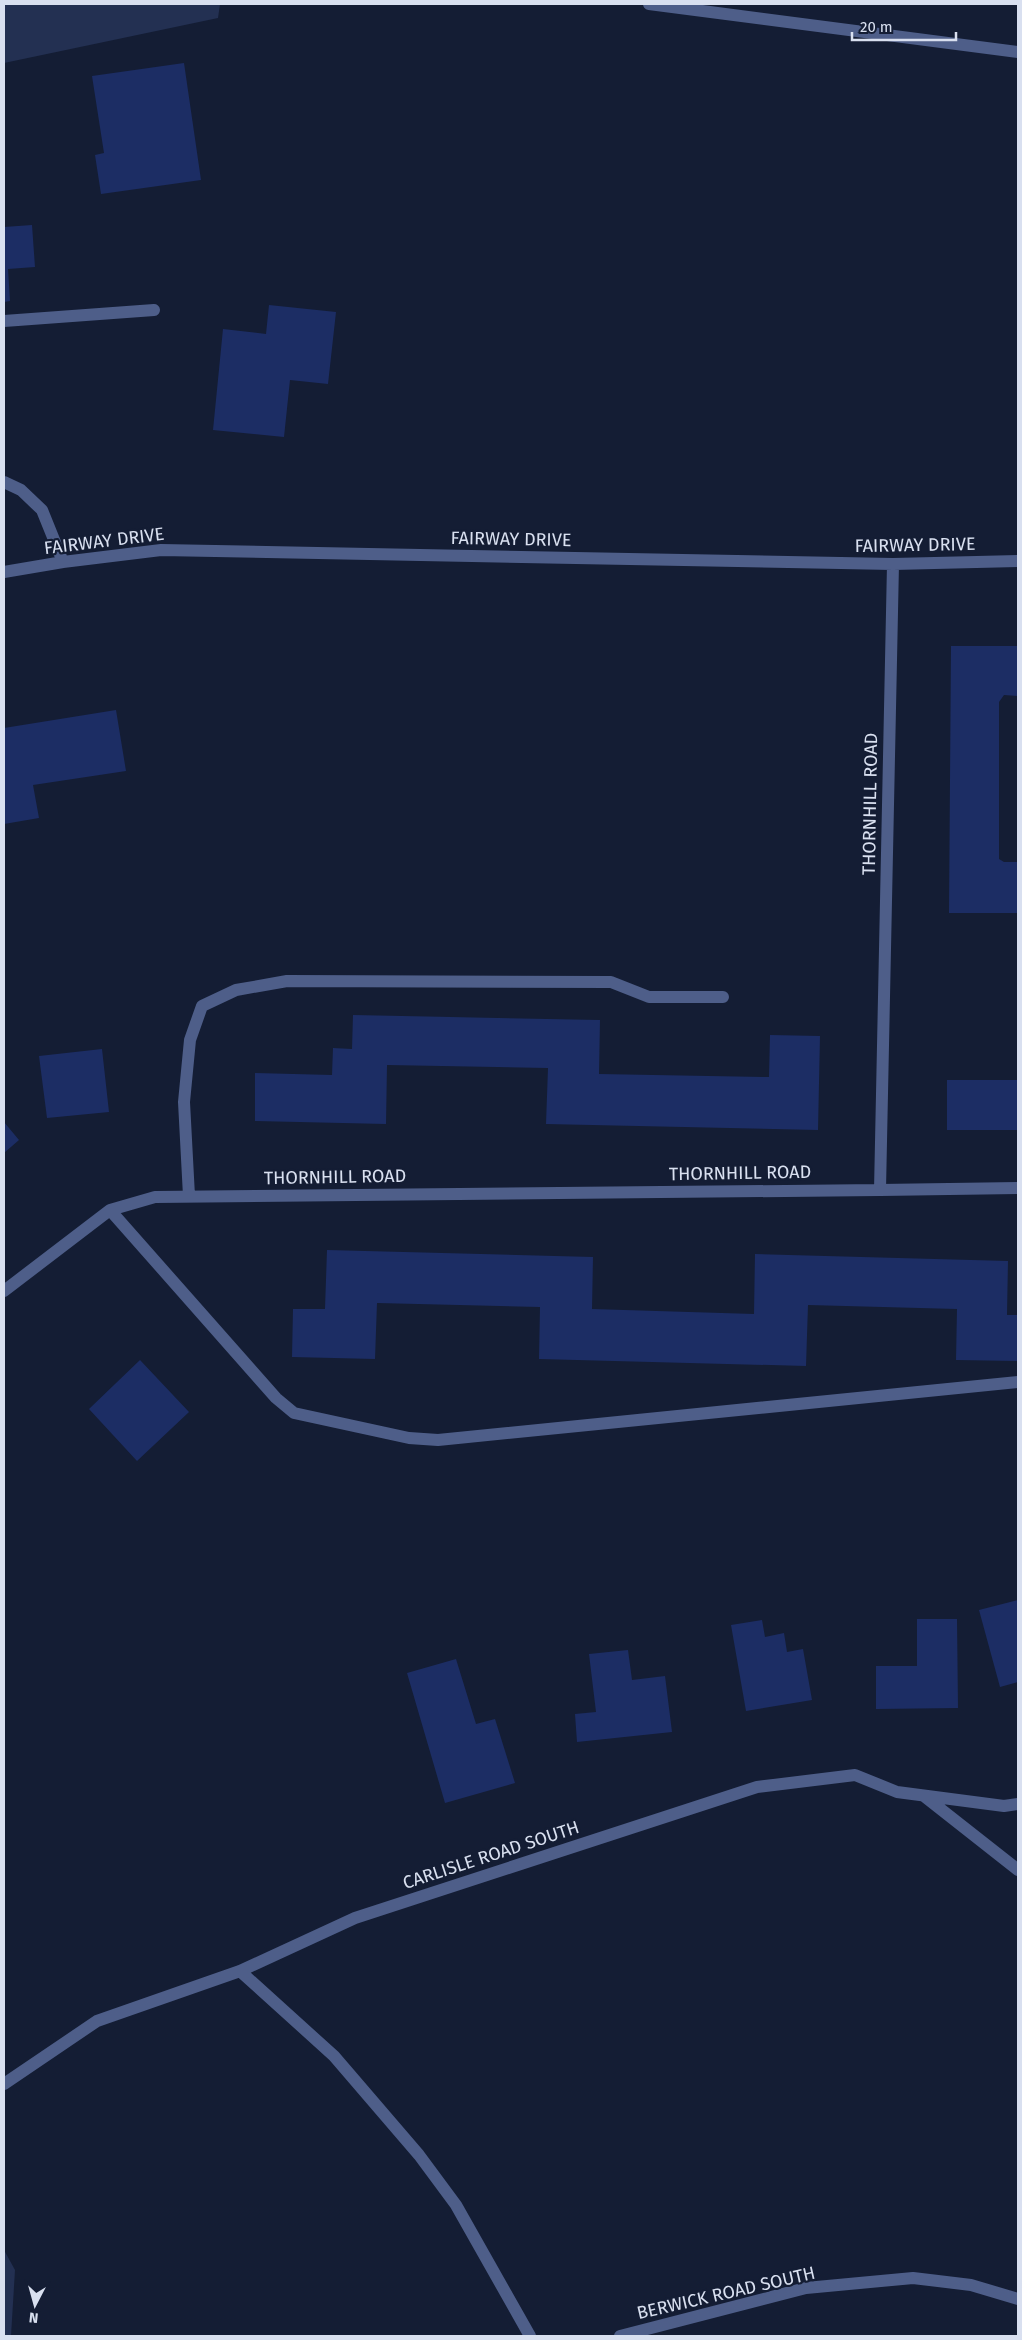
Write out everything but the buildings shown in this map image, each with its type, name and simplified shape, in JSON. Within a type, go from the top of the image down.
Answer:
[{"type":"street","points":[[649,4],[1018,52]]},
{"type":"street","points":[[4,322],[154,310]]},
{"type":"street","points":[[4,482],[20,490],[42,510],[63,562]]},
{"type":"street","name":"FAIRWAY DRIVE","points":[[4,572],[63,562],[161,550],[893,564],[1018,561]]},
{"type":"street","name":"THORNHILL ROAD","points":[[4,1291],[110,1210],[155,1196],[880,1190],[893,564]]},
{"type":"street","points":[[189,1196],[184,1102],[190,1040],[202,1006],[236,990],[287,981],[611,982],[648,997],[722,997]]},
{"type":"street","points":[[880,1190],[1018,1188]]},
{"type":"street","points":[[110,1210],[276,1398],[294,1413],[409,1438],[438,1440],[1018,1382]]},
{"type":"street","name":"CARLISLE ROAD SOUTH","points":[[4,2084],[97,2022],[240,1971],[356,1918],[757,1788],[855,1775],[897,1792],[1004,1806],[1018,1804]]},
{"type":"street","points":[[922,1795],[1018,1870]]},
{"type":"street","points":[[240,1971],[334,2056],[419,2155],[456,2205],[530,2336]]},
{"type":"street","name":"BERWICK ROAD SOUTH","points":[[620,2336],[806,2288],[913,2278],[971,2285],[1018,2299]]},
{"type":"shaded area","points":[[4,4],[220,4],[218,18],[4,63]]},
{"type":"shaded area","points":[[4,2250],[15,2270],[11,2336],[4,2336]]}]
